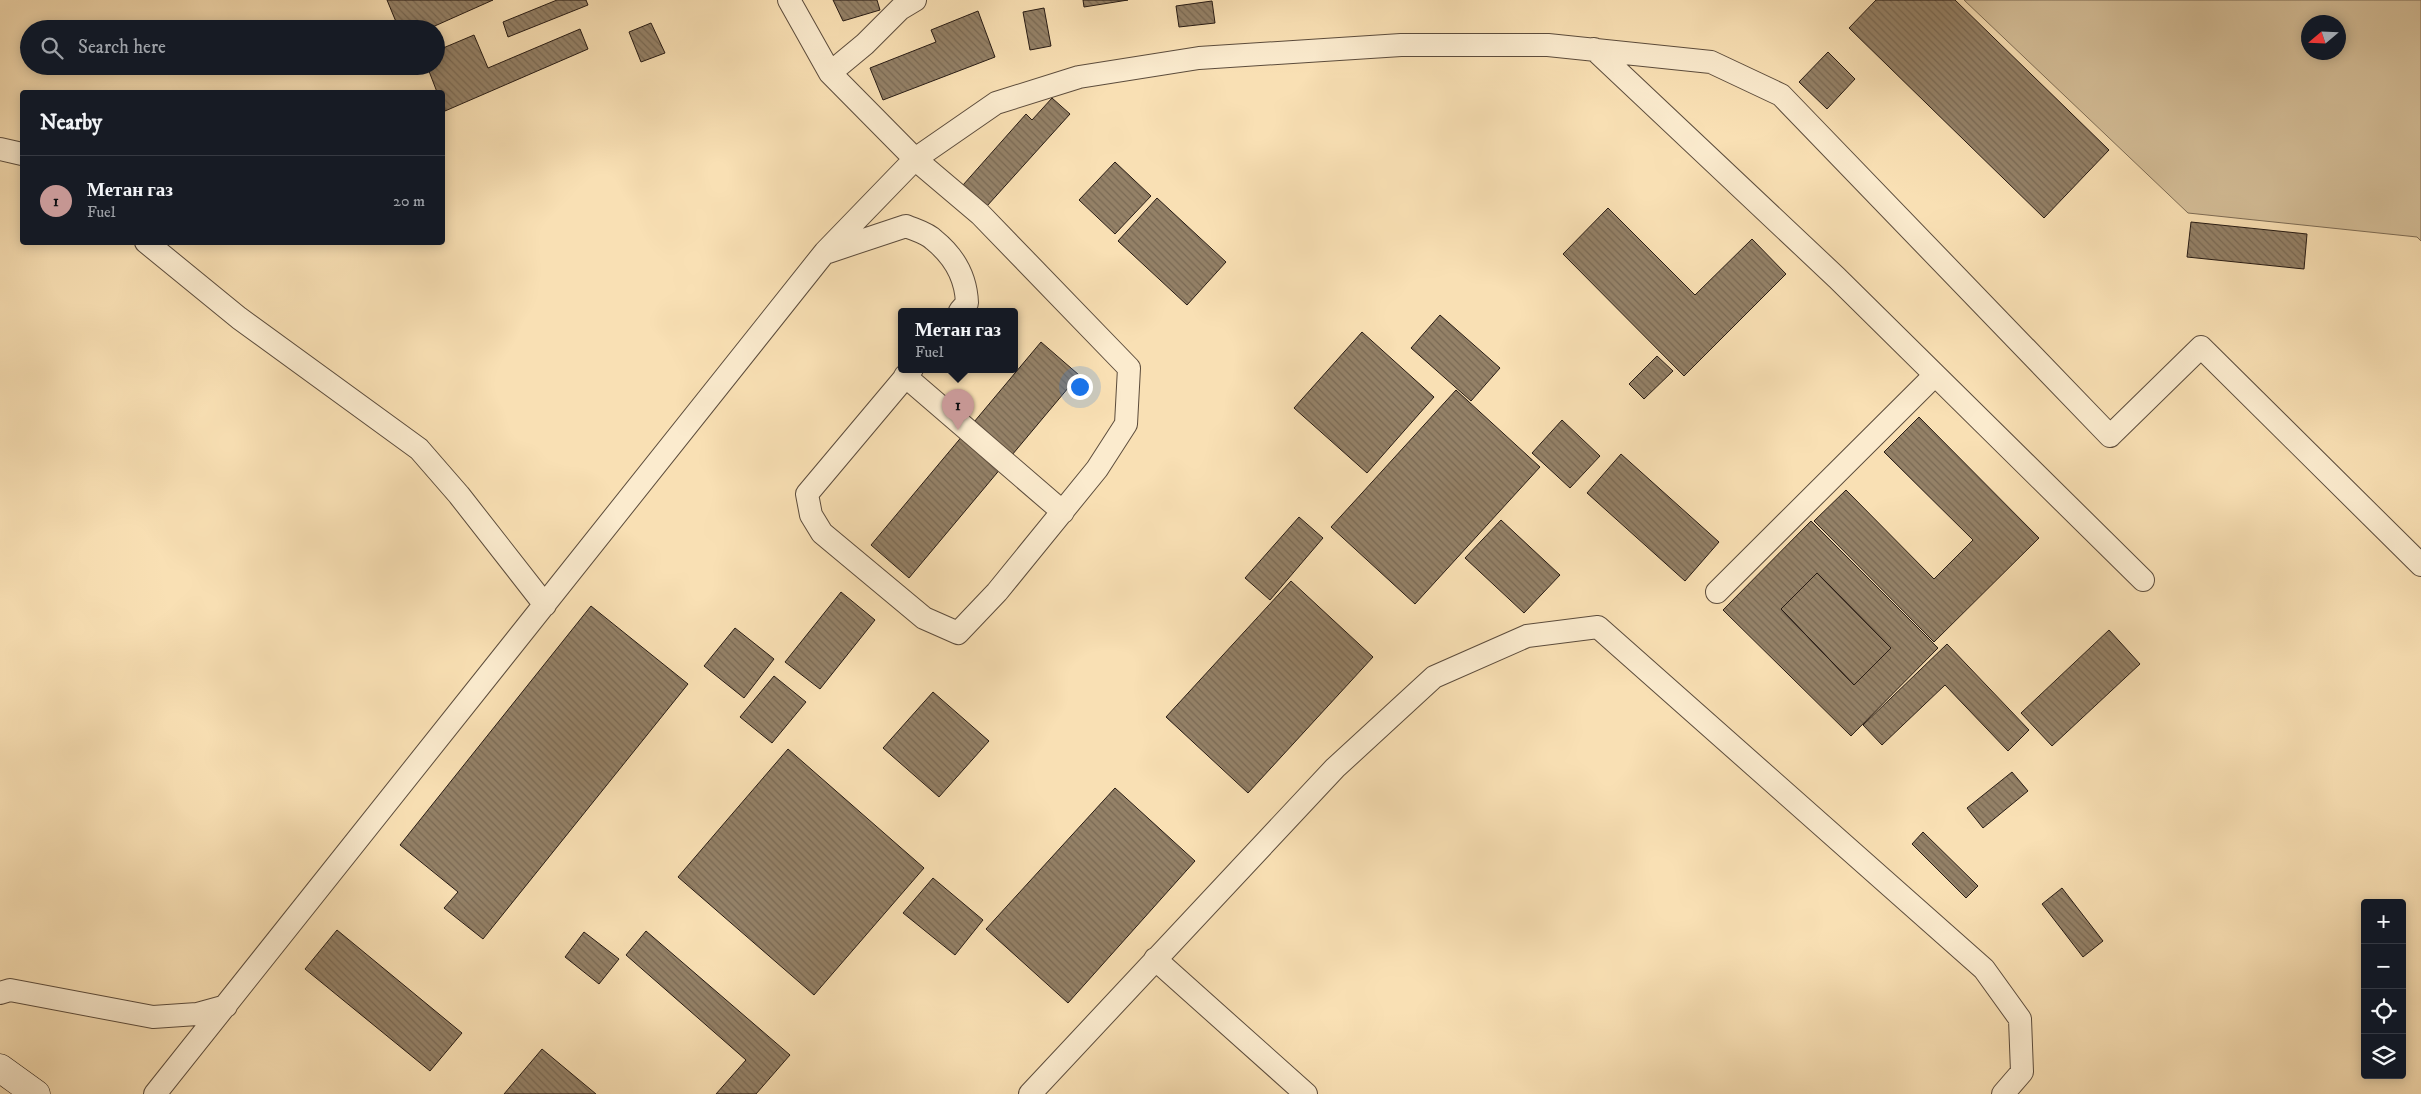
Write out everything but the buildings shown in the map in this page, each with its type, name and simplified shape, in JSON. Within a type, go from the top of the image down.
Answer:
[{"type":"main road","points":[[0,1068],[36,1094]]},
{"type":"lane","points":[[789,0],[830,72],[914,159],[980,214],[1129,368],[1126,424],[1097,469],[997,592],[958,633],[924,618],[822,532],[811,515],[807,494],[909,373],[1062,512]]},
{"type":"lane","points":[[830,72],[864,44],[900,9],[915,0]]},
{"type":"lane","points":[[156,1094],[825,252],[914,159],[996,103],[1088,75],[1199,58],[1401,45],[1548,45],[1711,62],[1781,95],[2110,436],[2201,347],[2421,565]]},
{"type":"lane","points":[[1594,50],[1837,278],[2143,580]]},
{"type":"lane","points":[[0,149],[20,154]]},
{"type":"lane","points":[[825,252],[906,226],[934,239],[960,269],[967,285],[967,303],[963,308]]},
{"type":"lane","points":[[150,245],[239,318],[419,448],[459,495],[545,605]]},
{"type":"lane","points":[[1717,592],[1935,376]]},
{"type":"lane","points":[[1030,1094],[1334,768],[1434,677],[1527,636],[1598,627],[1984,969],[2020,1019],[2022,1072],[2003,1094]]},
{"type":"lane","points":[[1155,959],[1306,1094]]},
{"type":"lane","points":[[0,993],[10,990],[153,1017],[197,1014],[226,1006]]},
{"type":"shaded area","points":[[1964,0],[2421,0],[2421,241],[2417,237],[2188,213]]},
{"type":"place","name":"Метан газ","points":[[958,430]]}]
